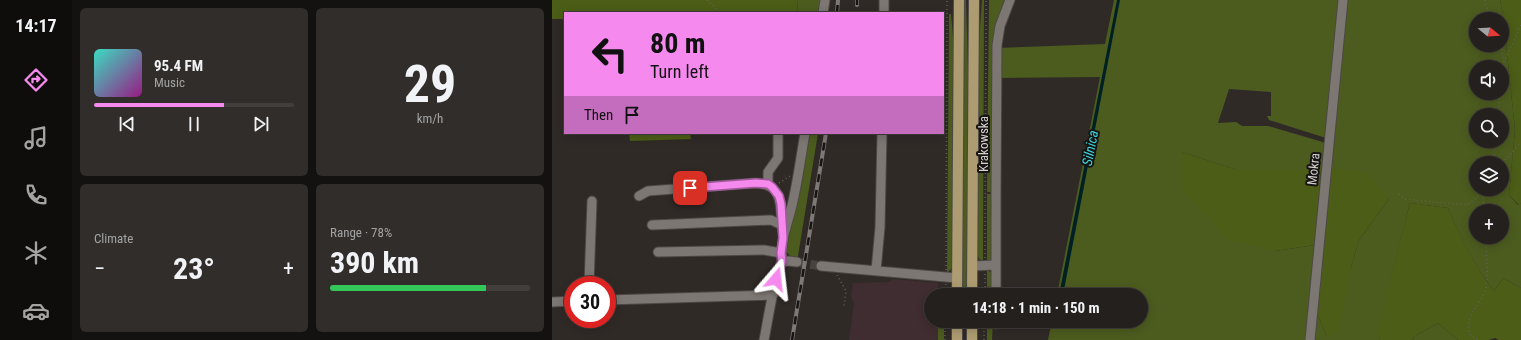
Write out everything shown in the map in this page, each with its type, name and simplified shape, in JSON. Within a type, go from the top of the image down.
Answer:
[{"type":"main road","name":"Krakowska","points":[[956,288],[957,278],[959,0]]},
{"type":"main road","name":"Krakowska","points":[[972,288],[974,0]]},
{"type":"main road","points":[[957,328],[957,340]]},
{"type":"main road","points":[[972,328],[972,340]]},
{"type":"street","points":[[823,12],[825,0]]},
{"type":"street","points":[[884,0],[884,12]]},
{"type":"street","name":"Krakowska","points":[[996,288],[998,45],[1000,26],[1010,0]]},
{"type":"street","name":"Mokra","points":[[1310,340],[1343,0]]},
{"type":"street","points":[[764,340],[782,258],[783,238],[779,196],[770,186],[768,172],[778,158],[778,134]]},
{"type":"street","points":[[783,238],[788,223],[805,134]]},
{"type":"street","points":[[876,271],[880,227],[882,134]]},
{"type":"street","points":[[639,196],[648,191],[756,183],[770,186]]},
{"type":"street","points":[[589,276],[592,201]]},
{"type":"street","points":[[652,225],[771,220],[782,225]]},
{"type":"street","points":[[658,252],[764,250],[788,261],[797,262]]},
{"type":"street","points":[[972,266],[996,265]]},
{"type":"street","points":[[821,266],[957,278]]},
{"type":"street","points":[[616,300],[773,295]]},
{"type":"street","points":[[552,302],[564,301]]},
{"type":"path","points":[[707,0],[719,12]]},
{"type":"path","points":[[946,274],[948,0]]},
{"type":"path","points":[[985,261],[986,0]]},
{"type":"path","points":[[1485,0],[1488,12]]},
{"type":"path","points":[[1505,60],[1521,25]]},
{"type":"path","points":[[1509,156],[1521,143]]},
{"type":"path","points":[[770,186],[798,171]]},
{"type":"path","points":[[1399,194],[1404,199],[1467,205],[1478,196]]},
{"type":"path","points":[[1477,340],[1469,333],[1468,322],[1472,311],[1484,293],[1487,274],[1485,244]]},
{"type":"path","points":[[835,267],[839,279],[846,291],[844,306]]},
{"type":"path","points":[[985,270],[985,288]]},
{"type":"path","points":[[945,288],[946,281]]},
{"type":"path","points":[[945,328],[945,340]]},
{"type":"path","points":[[984,328],[984,340]]},
{"type":"shaded area","points":[[891,279],[938,283],[938,288],[924,288],[924,328],[938,328],[938,340],[849,340],[854,304],[851,295],[853,283],[891,282]]},
{"type":"green space","points":[[552,0],[797,0],[798,12],[564,12],[564,19],[552,19]]},
{"type":"green space","points":[[797,0],[823,0],[822,12],[798,12]]},
{"type":"green space","points":[[964,0],[966,0],[968,70],[967,288],[962,288]]},
{"type":"green space","points":[[982,0],[984,0],[983,261],[979,259],[977,253],[978,55]]},
{"type":"green space","points":[[989,0],[1007,0],[999,21],[994,192],[987,192]]},
{"type":"green space","points":[[1114,0],[1340,0],[1326,138],[1269,120],[1267,116],[1271,116],[1271,92],[1229,89],[1218,123],[1236,122],[1242,126],[1268,126],[1326,143],[1321,170],[1237,170],[1182,152],[1275,251],[1315,245],[1307,340],[1048,340],[1051,328],[1148,328],[1148,288],[1058,288],[1100,77],[999,78],[999,48],[1105,44]]},
{"type":"green space","points":[[1347,0],[1500,0],[1502,12],[1469,12],[1469,52],[1507,52],[1508,60],[1469,60],[1469,100],[1509,100],[1509,72],[1515,130],[1509,195],[1518,205],[1521,203],[1521,288],[1503,278],[1494,291],[1480,272],[1468,251],[1448,208],[1410,203],[1377,334],[1380,340],[1314,340],[1317,313],[1327,337],[1359,240],[1389,199],[1330,168]]},
{"type":"green space","points":[[1500,0],[1521,0],[1521,203],[1519,205],[1509,195],[1515,130],[1509,60],[1508,60],[1507,52],[1509,52],[1509,12],[1502,12]]},
{"type":"green space","points":[[949,14],[951,14],[953,37],[953,265],[947,273]]},
{"type":"green space","points":[[629,134],[690,134],[691,139],[630,141]]},
{"type":"green space","points":[[806,134],[818,134],[797,262],[785,251]]},
{"type":"green space","points":[[1182,152],[1237,170],[1321,170],[1315,245],[1275,251],[1228,240],[1181,189]]},
{"type":"green space","points":[[1330,168],[1367,173],[1389,199],[1359,240],[1351,267],[1339,332],[1327,337],[1317,313]]},
{"type":"green space","points":[[987,194],[994,194],[993,245],[991,247],[991,260],[987,261]]},
{"type":"green space","points":[[1410,203],[1448,208],[1474,261],[1494,291],[1503,278],[1521,288],[1521,340],[1499,340],[1495,338],[1488,340],[1458,340],[1438,323],[1415,336],[1412,340],[1380,340],[1376,334]]},
{"type":"green space","points":[[987,270],[992,273],[993,288],[987,288]]},
{"type":"green space","points":[[1438,323],[1458,340],[1412,340],[1415,336]]},
{"type":"green space","points":[[938,328],[944,328],[944,340],[938,340]]},
{"type":"green space","points":[[987,328],[993,328],[992,340],[987,340]]},
{"type":"water","name":"Silnica","points":[[1117,0],[1120,0],[1064,288],[1060,288]]},
{"type":"tunnel","points":[[797,262],[821,266]]},
{"type":"railway","points":[[837,12],[838,0]]},
{"type":"railway","points":[[857,0],[857,5]]},
{"type":"railway","points":[[792,340],[826,134]]},
{"type":"route","points":[[690,188],[761,183],[768,184],[776,190],[781,204],[783,238],[781,253],[782,262],[776,279]]}]
